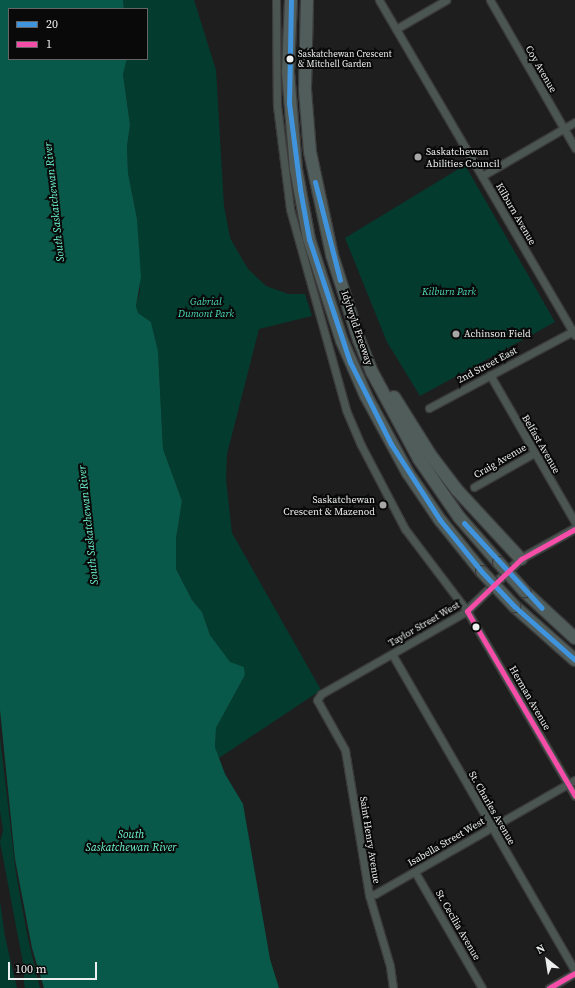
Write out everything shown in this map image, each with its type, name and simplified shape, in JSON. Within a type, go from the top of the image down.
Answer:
[{"type":"highway","name":"Idylwyld Freeway","points":[[291,0],[288,72],[296,169],[309,239],[342,341],[366,396],[404,467],[440,520],[482,572],[514,606],[575,660]]},
{"type":"highway","name":"Idylwyld Freeway","points":[[307,0],[307,118],[318,194],[332,255],[359,340],[401,427],[459,517],[524,591],[575,638]]},
{"type":"highway","points":[[332,255],[374,359],[410,425],[457,490],[521,559]]},
{"type":"street","name":"Herman Avenue","points":[[276,0],[277,106],[290,208],[346,410],[361,445],[405,529],[468,610],[575,796]]},
{"type":"street","name":"Kilburn Avenue","points":[[379,0],[574,332]]},
{"type":"street","points":[[396,29],[446,0]]},
{"type":"street","name":"Coy Avenue","points":[[490,0],[575,148]]},
{"type":"street","points":[[482,176],[575,122]]},
{"type":"street","name":"2nd Street East","points":[[429,408],[574,332]]},
{"type":"street","name":"Belfast Avenue","points":[[490,376],[575,522]]},
{"type":"street","name":"Craig Avenue","points":[[474,487],[534,453]]},
{"type":"street","name":"Taylor Street West","points":[[317,700],[321,694],[468,610],[521,559],[575,529]]},
{"type":"street","name":"St. Charles Avenue","points":[[392,654],[575,972]]},
{"type":"street","name":"Saint Henry Avenue","points":[[317,700],[345,750],[369,896],[390,966],[393,988]]},
{"type":"street","name":"Isabella Street West","points":[[369,896],[416,872],[575,780]]},
{"type":"street","name":"St. Cecilia Avenue","points":[[416,872],[482,988]]},
{"type":"street","points":[[549,988],[575,972]]},
{"type":"green space","name":"Gabrial Dumont Park","points":[[123,0],[194,0],[216,70],[224,206],[230,238],[248,269],[266,286],[288,294],[305,294],[312,316],[259,329],[227,454],[226,479],[232,533],[321,690],[219,758],[215,747],[216,728],[245,675],[244,667],[230,663],[210,635],[202,612],[192,600],[176,569],[176,539],[182,501],[163,449],[158,351],[151,322],[138,313],[136,306],[140,291],[137,219],[128,173],[127,146],[130,125],[123,74],[127,60],[148,60],[148,8],[124,8]]},
{"type":"green space","name":"Kilburn Park","points":[[465,165],[555,322],[420,396],[387,342],[345,238]]},
{"type":"green space","points":[[0,737],[16,874],[28,939],[40,988],[25,988],[24,968],[0,842],[3,830],[0,811]]},
{"type":"green space","points":[[0,901],[5,937],[17,988],[0,988]]},
{"type":"water","name":"South Saskatchewan River","points":[[0,0],[123,0],[124,8],[8,8],[8,60],[127,60],[123,74],[130,125],[127,146],[128,173],[137,219],[141,277],[136,306],[138,313],[151,322],[158,351],[163,449],[182,501],[176,539],[176,569],[192,600],[202,612],[210,635],[230,662],[244,667],[245,675],[216,728],[215,747],[225,774],[243,804],[270,959],[279,988],[44,988],[32,948],[15,859],[0,710]]},
{"type":"transit line","name":"20","points":[[291,0],[289,103],[300,189],[309,239],[350,362],[391,444],[440,520],[482,572],[514,606],[575,660]]},
{"type":"transit line","name":"20","points":[[315,182],[340,280]]},
{"type":"transit line","name":"20","points":[[464,523],[542,608]]},
{"type":"transit line","name":"1","points":[[575,529],[521,559],[467,611],[575,796]]},
{"type":"transit line","name":"1","points":[[549,988],[575,973]]},
{"type":"place","name":"Saskatchewan Crescent & Mitchell Garden","points":[[290,59]]},
{"type":"place","name":"Saskatchewan Abilities Council","points":[[418,157]]},
{"type":"place","name":"Achinson Field","points":[[456,334]]},
{"type":"place","name":"Saskatchewan Crescent & Mazenod","points":[[383,505]]}]
